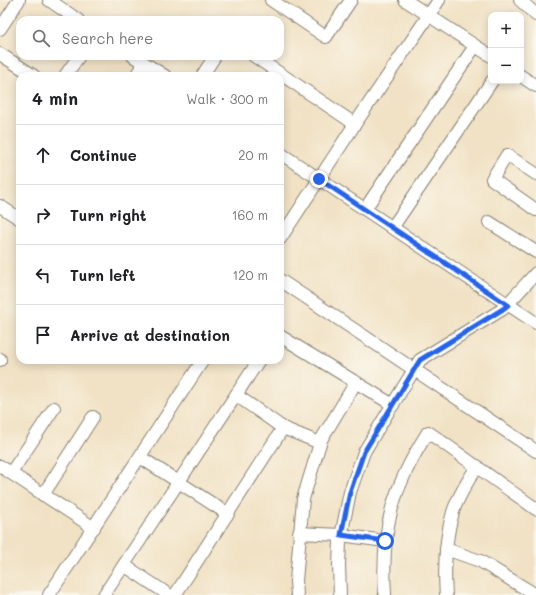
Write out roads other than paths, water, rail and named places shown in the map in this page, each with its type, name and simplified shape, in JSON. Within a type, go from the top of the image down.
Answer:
[{"type":"street","points":[[0,29],[19,0]]},
{"type":"street","points":[[49,0],[72,16]]},
{"type":"street","points":[[271,0],[326,37],[351,0]]},
{"type":"street","points":[[405,0],[488,54]]},
{"type":"street","points":[[284,233],[355,124],[439,0]]},
{"type":"street","points":[[520,0],[536,15]]},
{"type":"street","points":[[365,209],[475,46]]},
{"type":"street","points":[[0,54],[28,72]]},
{"type":"street","points":[[69,72],[76,60]]},
{"type":"street","points":[[139,60],[158,72]]},
{"type":"street","points":[[205,72],[213,60]]},
{"type":"street","points":[[260,60],[278,72]]},
{"type":"street","points":[[138,72],[144,63]]},
{"type":"street","points":[[284,76],[355,124]]},
{"type":"street","points":[[524,78],[536,86]]},
{"type":"street","points":[[392,228],[490,84]]},
{"type":"street","points":[[536,174],[508,155],[492,179],[536,210]]},
{"type":"street","points":[[284,156],[536,323]]},
{"type":"street","points":[[0,206],[16,216]]},
{"type":"street","points":[[489,222],[536,252]]},
{"type":"street","points":[[340,595],[339,565],[341,535],[350,492],[364,452],[392,405],[420,360],[503,309],[536,273]]},
{"type":"street","points":[[284,283],[536,451]]},
{"type":"street","points":[[284,338],[392,405]]},
{"type":"street","points":[[49,595],[200,364]]},
{"type":"street","points":[[104,595],[256,364]]},
{"type":"street","points":[[298,595],[296,582],[303,499],[320,443],[356,382]]},
{"type":"street","points":[[236,395],[283,428],[320,443]]},
{"type":"street","points":[[11,473],[54,408]]},
{"type":"street","points":[[43,495],[93,417]]},
{"type":"street","points":[[175,595],[283,428]]},
{"type":"street","points":[[385,595],[385,541],[395,494],[412,458],[428,432],[536,509]]},
{"type":"street","points":[[140,457],[228,514]]},
{"type":"street","points":[[0,466],[94,528]]},
{"type":"street","points":[[446,595],[444,569],[449,526],[460,496],[477,466]]},
{"type":"street","points":[[299,533],[341,535],[385,541]]},
{"type":"street","points":[[446,549],[480,561],[536,595]]},
{"type":"street","points":[[124,565],[169,595]]}]
